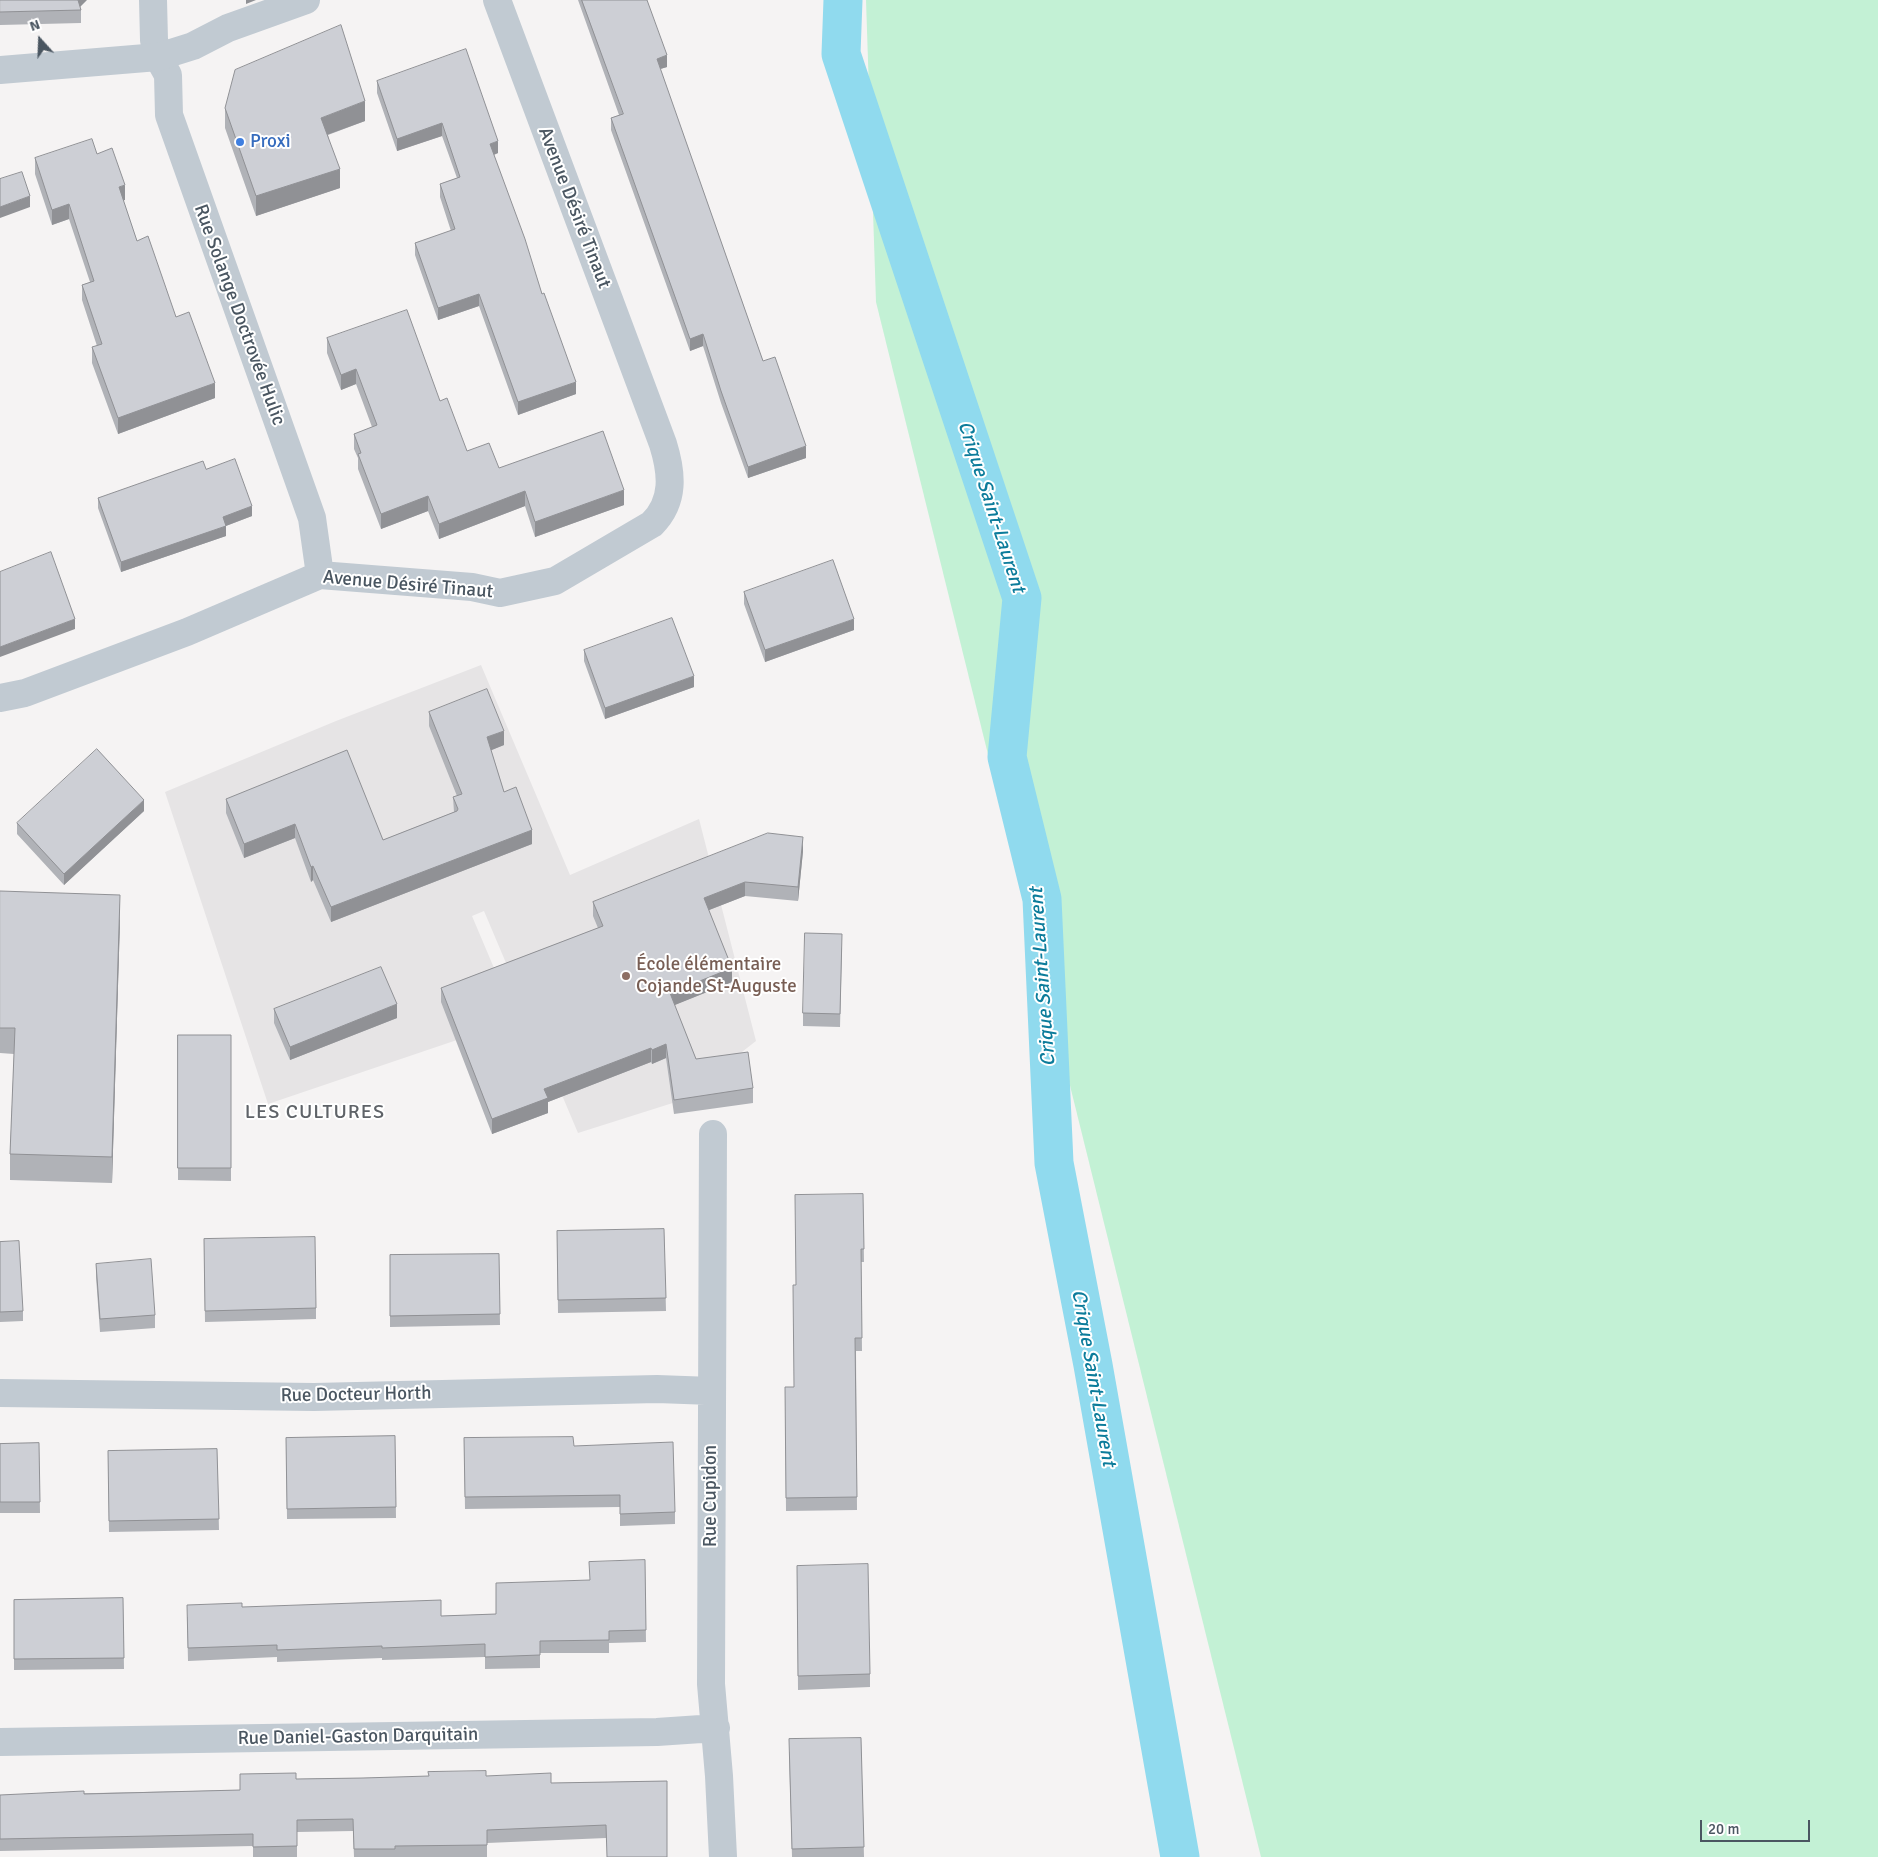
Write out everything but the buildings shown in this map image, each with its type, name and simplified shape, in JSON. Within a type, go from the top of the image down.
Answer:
[{"type":"street","name":"Rue Solange Doctrovée Hulic","points":[[153,0],[154,40],[158,56],[168,75],[168,115],[312,518],[320,575]]},
{"type":"street","points":[[0,70],[158,56],[194,46],[228,28],[306,0]]},
{"type":"street","name":"Avenue Désiré Tinaut","points":[[0,698],[25,693],[187,632],[320,575],[472,587],[500,593],[555,581],[652,524],[662,514],[668,500],[670,478],[663,444],[496,0]]},
{"type":"street","name":"Rue Cupidon","points":[[713,1134],[711,1684],[716,1728],[723,1857]]},
{"type":"street","name":"Rue Docteur Horth","points":[[0,1393],[314,1396],[657,1389],[712,1391]]},
{"type":"street","name":"Rue Daniel-Gaston Darquitain","points":[[0,1742],[657,1732],[716,1728]]},
{"type":"shaded area","points":[[481,665],[570,875],[699,819],[756,1041],[679,1101],[578,1133],[484,911],[472,916],[516,1020],[268,1104],[165,792],[336,721]]},
{"type":"green space","points":[[866,0],[1878,0],[1878,1857],[1261,1857],[876,302]]},
{"type":"waterway","name":"Crique Saint-Laurent","points":[[843,0],[841,54],[1022,598],[1007,757],[1042,899],[1054,1163],[1093,1365],[1180,1857]]},
{"type":"place","name":"Proxi","points":[[240,142]]},
{"type":"place","name":"École élémentaire Cojande St-Auguste","points":[[626,976]]},
{"type":"district","name":"LES CULTURES","points":[[315,1113]]}]
